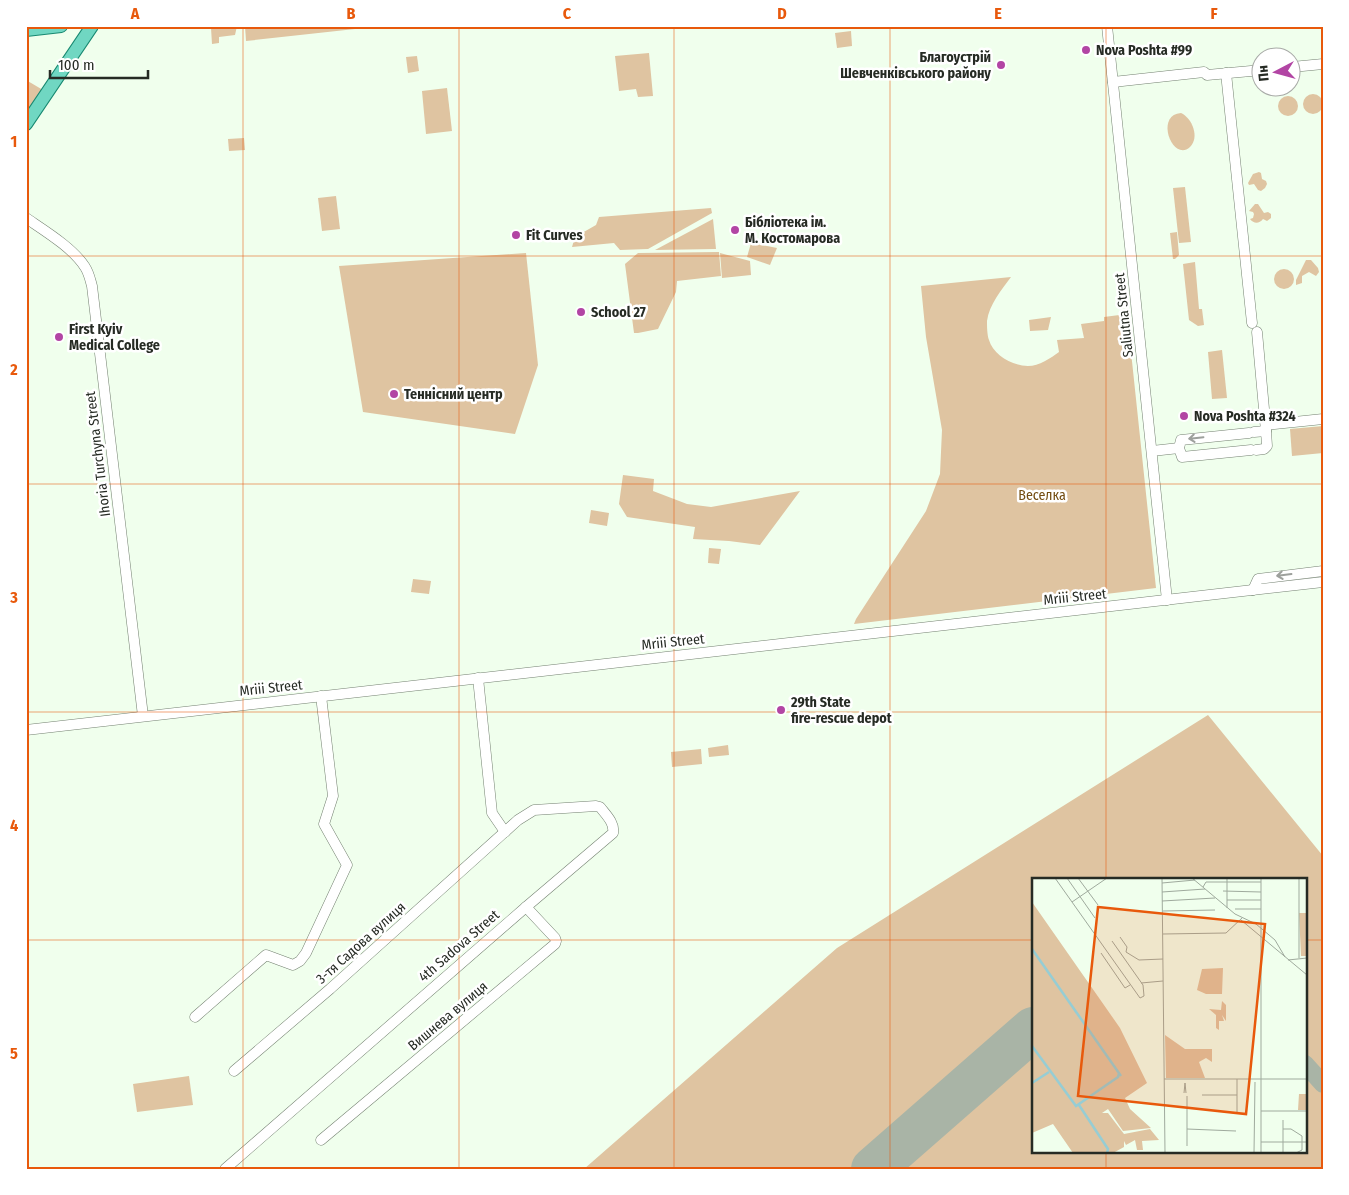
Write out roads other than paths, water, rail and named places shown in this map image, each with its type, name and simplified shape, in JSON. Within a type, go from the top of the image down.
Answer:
[{"type":"main road","points":[[26,40],[32,28],[61,26]]},
{"type":"main road","points":[[26,124],[92,26]]},
{"type":"street","name":"Saliutna Street","points":[[1107,26],[1167,600]]},
{"type":"street","points":[[1302,66],[1323,64]]},
{"type":"street","points":[[1113,82],[1204,72],[1207,75],[1252,71]]},
{"type":"street","points":[[1226,73],[1266,428],[1267,446],[1264,449],[1182,457],[1179,448],[1181,440],[1249,433],[1266,428],[1323,420]]},
{"type":"street","name":"Ihoria Turchyna Street","points":[[26,218],[68,249],[84,265],[92,286],[143,716]]},
{"type":"street","points":[[1249,433],[1251,450]]},
{"type":"street","points":[[1152,451],[1179,448]]},
{"type":"street","points":[[1253,590],[1258,579],[1323,571]]},
{"type":"street","name":"Mriii Street","points":[[26,730],[1323,582]]},
{"type":"street","points":[[478,678],[492,813],[505,832]]},
{"type":"street","points":[[195,1017],[266,955],[292,965],[303,957],[347,865],[324,824],[333,796],[320,696]]},
{"type":"street","name":"4th Sadova Street","points":[[225,1169],[526,906],[613,833],[614,830],[600,807],[596,806],[534,810],[518,820],[505,832]]},
{"type":"street","name":"3-тя Садова вулиця","points":[[234,1071],[330,989],[505,832]]},
{"type":"street","name":"Вишнева вулиця","points":[[322,1140],[555,944],[555,938],[526,906]]},
{"type":"place","name":"Nova Poshta #99","points":[[1086,50]]},
{"type":"place","name":"Благоустрій Шевченківського району","points":[[1001,65]]},
{"type":"place","name":"Бібліотека ім. М. Костомарова","points":[[735,230]]},
{"type":"place","name":"Fit Curves","points":[[516,235]]},
{"type":"place","name":"School 27","points":[[581,312]]},
{"type":"place","name":"First Kyiv Medical College","points":[[59,337]]},
{"type":"place","name":"Теннісний центр","points":[[394,394]]},
{"type":"place","name":"Nova Poshta #324","points":[[1184,416]]},
{"type":"place","name":"29th State fire-rescue depot","points":[[781,710]]},
{"type":"park label","name":"Веселка","points":[[1042,495]]}]
